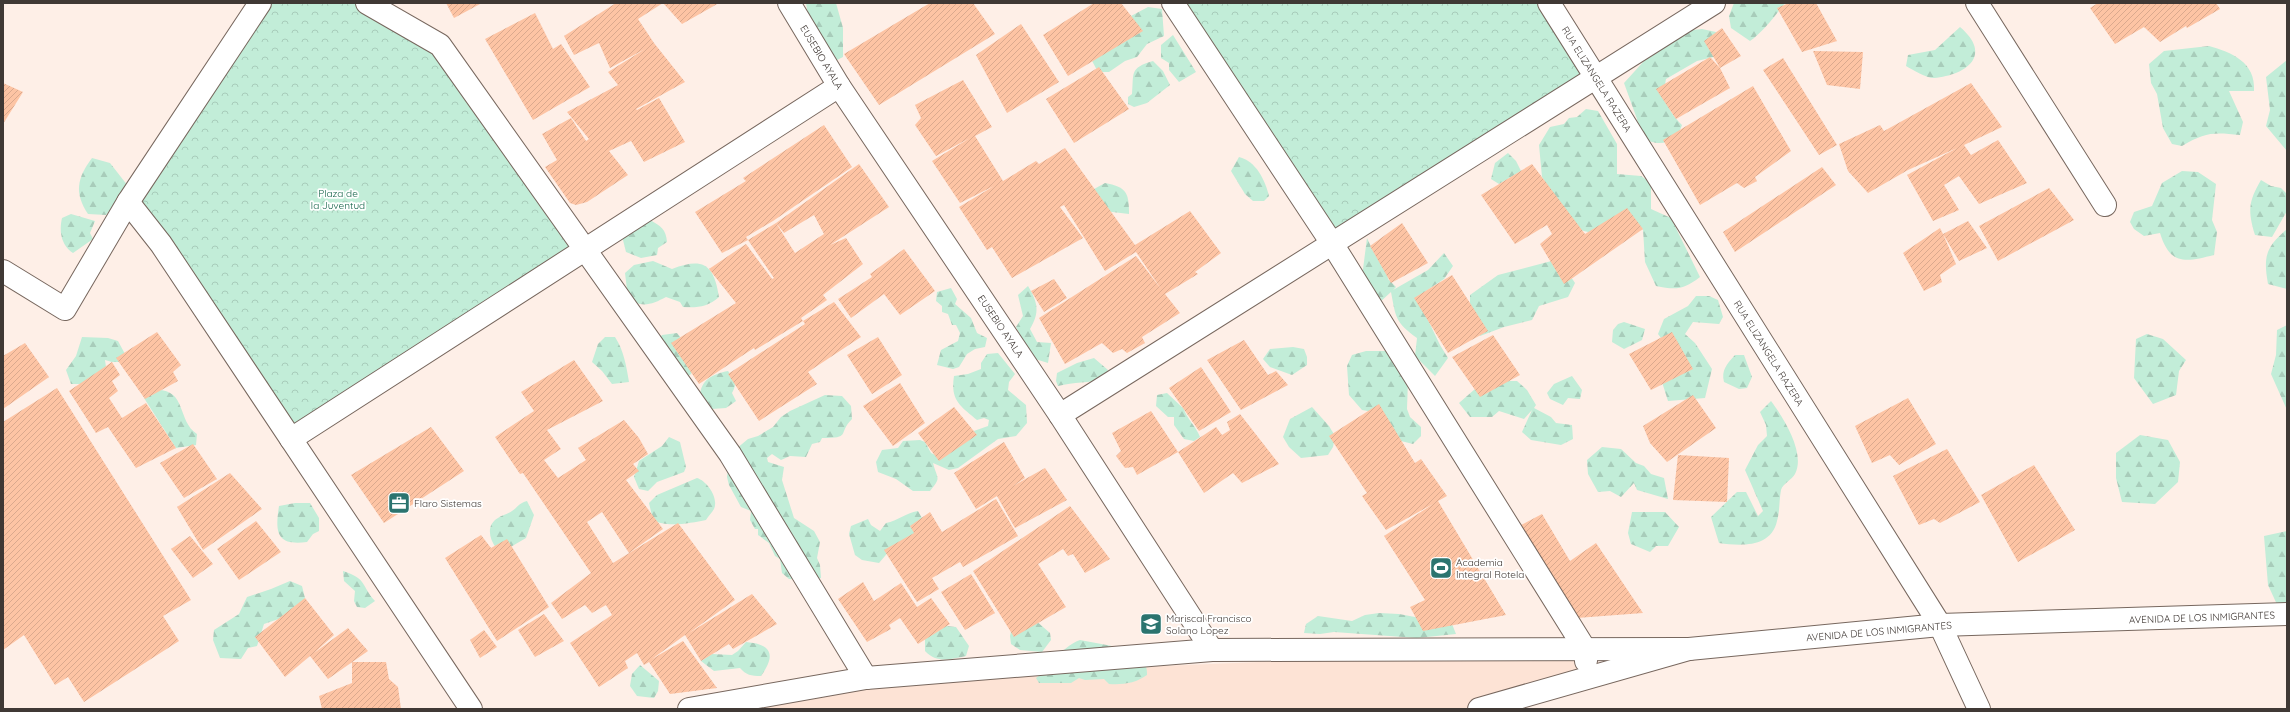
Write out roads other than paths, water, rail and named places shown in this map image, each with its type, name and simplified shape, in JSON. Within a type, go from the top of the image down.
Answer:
[{"type":"street","points":[[3,271],[65,309],[128,202],[260,3]]},
{"type":"street","points":[[367,3],[440,45],[730,454],[866,678]]},
{"type":"street","name":"EUSEBIO AYALA","points":[[789,3],[839,86],[1060,415],[1212,650]]},
{"type":"street","points":[[1173,3],[1333,245],[1585,649],[1587,678]]},
{"type":"street","name":"RUA ELIZANGELA RAZERA","points":[[1549,3],[1940,625],[1979,709]]},
{"type":"street","points":[[1060,415],[1333,245],[1714,3]]},
{"type":"street","points":[[1977,3],[2105,205]]},
{"type":"street","points":[[291,439],[839,86]]},
{"type":"street","points":[[128,202],[161,244],[471,709]]},
{"type":"street","name":"AVENIDA DE LOS INMIGRANTES","points":[[1479,709],[1689,649],[1940,625],[2287,614]]},
{"type":"street","points":[[689,709],[866,678],[1212,650],[1689,649]]},
{"type":"place","name":"Flaro Sistemas","points":[[399,503]]},
{"type":"place","name":"Academia Integral Rotela","points":[[1441,568]]},
{"type":"place","name":"Mariscal Francisco Solano Lopez","points":[[1151,624]]},
{"type":"park label","name":"Plaza de la Juventud","points":[[338,198]]}]
